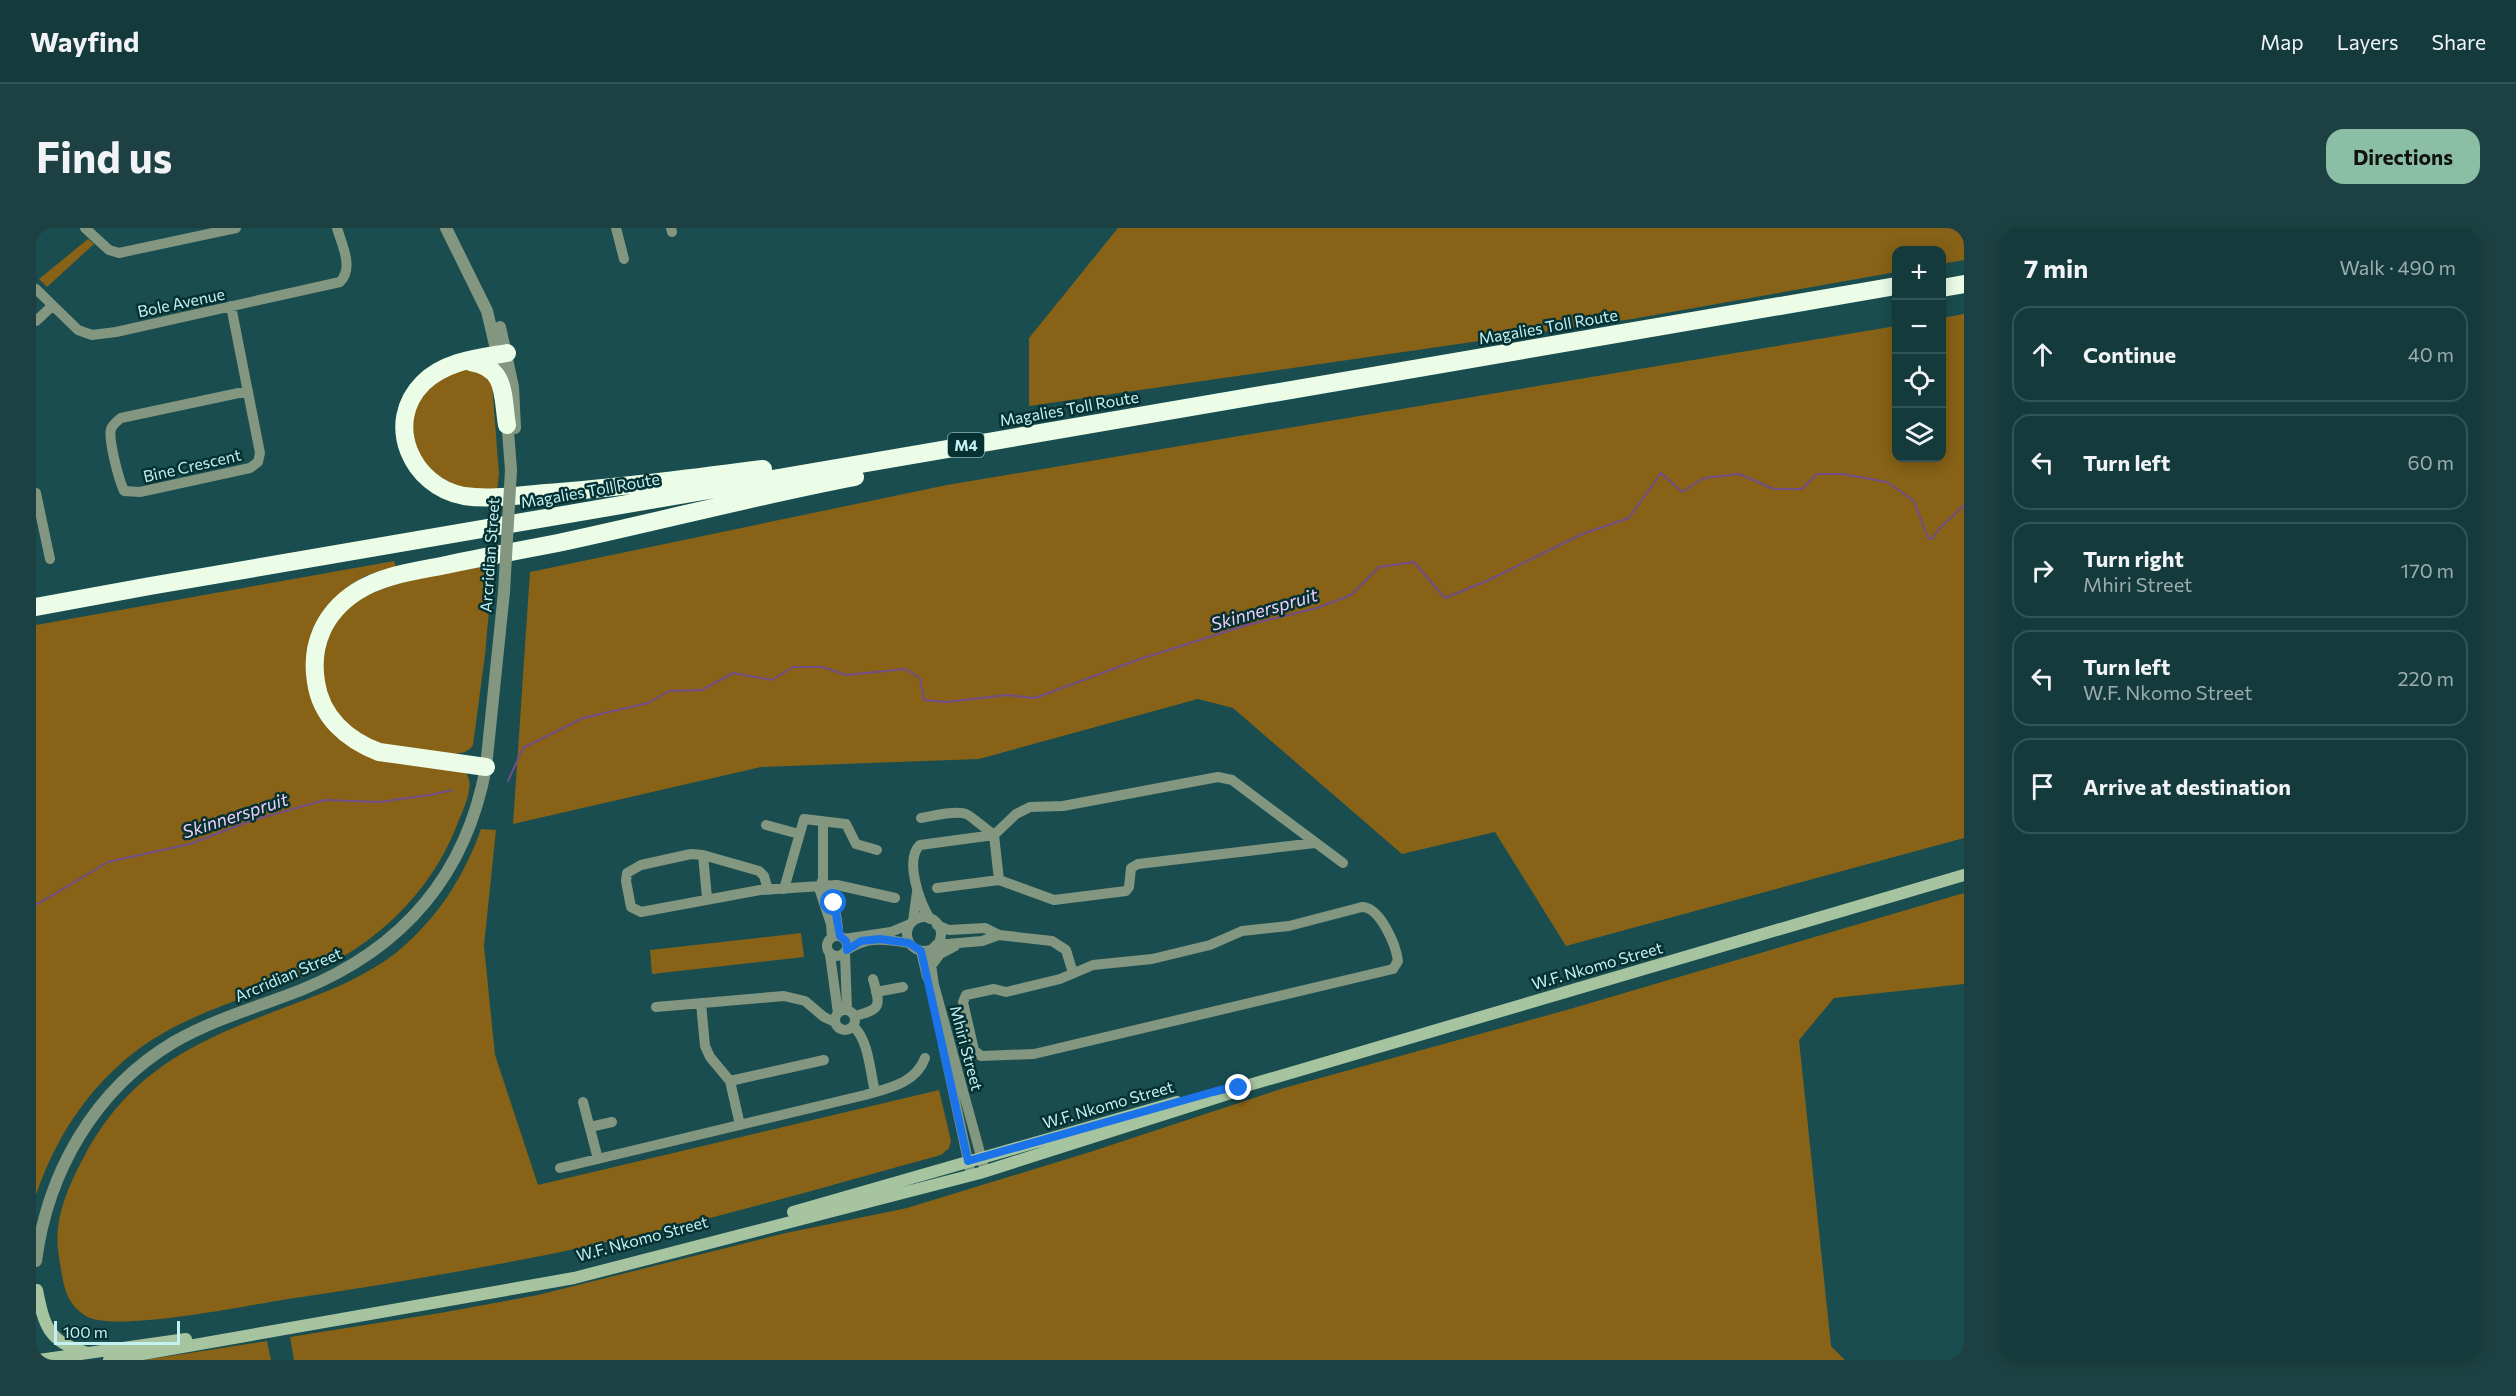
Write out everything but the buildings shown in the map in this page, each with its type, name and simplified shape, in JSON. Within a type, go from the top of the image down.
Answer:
[{"type":"highway","points":[[1946,277],[1964,275]]},
{"type":"highway","points":[[1946,287],[1964,284]]},
{"type":"highway","name":"Magalies Toll Route","points":[[36,616],[1892,287]]},
{"type":"highway","name":"Magalies Toll Route","points":[[36,608],[1021,440],[1892,297]]},
{"type":"highway","points":[[503,354],[443,368],[424,382],[412,395],[406,409],[403,425],[409,455],[419,471],[433,483],[464,496],[488,497],[597,489],[1021,440]]},
{"type":"highway","points":[[467,361],[483,364],[496,374],[507,425]]},
{"type":"highway","points":[[486,767],[379,752],[363,746],[346,735],[333,721],[322,704],[317,687],[315,653],[327,619],[340,604],[356,592],[395,575],[560,542],[763,495],[1021,440]]},
{"type":"main road","name":"W.F. Nkomo Street","points":[[109,1360],[574,1278],[972,1175],[1234,1092],[1239,1088],[1964,875]]},
{"type":"main road","name":"W.F. Nkomo Street","points":[[39,1360],[257,1329],[568,1274],[736,1230],[974,1159],[1213,1092],[1233,1087],[1239,1088]]},
{"type":"main road","points":[[37,1290],[48,1330],[60,1342],[87,1353]]},
{"type":"street","points":[[84,228],[109,250],[125,253],[236,228]]},
{"type":"street","name":"Bole Avenue","points":[[36,289],[78,330],[92,335],[333,285],[345,277],[347,266],[337,228]]},
{"type":"street","name":"Arcridian Street","points":[[446,228],[487,311],[503,354],[511,466]]},
{"type":"street","name":"Arcridian Street","points":[[36,1261],[42,1220],[57,1179],[70,1151],[91,1117],[112,1092],[139,1067],[174,1042],[210,1024],[335,975],[369,956],[401,929],[429,900],[462,847],[481,794],[486,767],[504,592],[515,424],[513,387],[487,295],[453,228]]},
{"type":"street","points":[[616,228],[624,260]]},
{"type":"street","points":[[36,321],[52,306]]},
{"type":"street","name":"Bine Crescent","points":[[231,306],[248,392],[260,453],[255,465],[140,492],[124,491],[111,437],[112,427],[121,418],[248,392]]},
{"type":"street","points":[[36,493],[51,559]]},
{"type":"street","points":[[909,943],[907,933],[912,922],[917,889],[913,857],[920,845],[994,835],[1016,814],[1030,807],[1063,806],[1218,777],[1232,780],[1343,863]]},
{"type":"street","points":[[921,818],[964,813],[994,835],[999,880]]},
{"type":"street","points":[[784,889],[804,819],[846,824],[856,844],[877,850]]},
{"type":"street","points":[[823,822],[823,884],[838,938],[847,944],[846,1017]]},
{"type":"street","points":[[766,825],[799,834]]},
{"type":"street","points":[[937,888],[999,880],[1054,900],[1126,891],[1129,887],[1131,868],[1138,864],[1314,843]]},
{"type":"street","points":[[768,890],[764,876],[759,871],[692,854],[641,865],[627,873],[626,880],[631,907],[640,912],[707,898],[823,884],[895,898]]},
{"type":"street","points":[[703,855],[707,898]]},
{"type":"street","points":[[917,889],[940,933],[935,946]]},
{"type":"street","points":[[1368,907],[1377,914],[1396,950],[1398,961],[1396,967],[1385,972],[1034,1054],[981,1056],[975,1053],[963,1002],[966,995],[994,988],[1006,992],[1060,979],[1073,973],[1093,965],[1152,958],[1198,948],[1242,931],[1289,926],[1368,907]]},
{"type":"street","points":[[875,1092],[863,1040],[860,1032],[846,1017],[834,982],[830,955],[826,946],[838,938],[891,932],[921,918],[949,930],[986,928],[999,935],[1039,939],[1060,944],[1066,950],[1073,973]]},
{"type":"street","points":[[830,955],[837,957],[864,940],[880,939],[909,943],[921,951],[935,946],[982,941],[999,935]]},
{"type":"street","points":[[931,966],[947,949],[967,943]]},
{"type":"street","name":"Mhiri Street","points":[[935,946],[930,956],[931,966],[974,1159]]},
{"type":"street","name":"Mhiri Street","points":[[921,951],[974,1159]]},
{"type":"street","points":[[656,1007],[784,996],[805,1001],[825,1017],[846,1017],[874,1011],[877,1008],[878,1001],[873,979]]},
{"type":"street","points":[[834,982],[846,981]]},
{"type":"street","points":[[876,992],[903,987]]},
{"type":"street","points":[[701,1003],[707,1052],[730,1081],[740,1125]]},
{"type":"street","points":[[560,1168],[875,1092],[908,1080],[917,1073],[926,1058]]},
{"type":"street","points":[[730,1081],[824,1060]]},
{"type":"street","points":[[583,1102],[598,1159]]},
{"type":"street","points":[[590,1127],[612,1122]]},
{"type":"street","points":[[974,1159],[985,1171]]},
{"type":"street","points":[[972,1175],[974,1159]]},
{"type":"street","points":[[36,1281],[36,1299]]},
{"type":"shaded area","points":[[1118,228],[1964,228],[1964,260],[1946,263],[1946,246],[1892,246],[1892,273],[1632,319],[1029,406],[1029,338]]},
{"type":"shaded area","points":[[88,239],[94,244],[47,287],[39,279]]},
{"type":"shaded area","points":[[1964,314],[1964,838],[1566,946],[1495,832],[1402,854],[1233,708],[1198,699],[979,759],[761,767],[513,824],[530,572],[947,485],[1892,327],[1892,462],[1946,462],[1946,317]]},
{"type":"shaded area","points":[[465,367],[486,374],[492,384],[499,474],[497,491],[457,487],[434,473],[416,451],[411,417],[427,387]]},
{"type":"shaded area","points":[[394,561],[396,567],[365,576],[347,587],[325,608],[315,627],[329,728],[466,773],[470,785],[467,799],[446,850],[432,873],[397,915],[354,950],[306,975],[194,1017],[152,1040],[115,1068],[74,1117],[53,1155],[36,1195],[36,625]]},
{"type":"shaded area","points":[[493,564],[485,655],[471,748],[452,754],[397,747],[366,738],[348,726],[335,711],[327,694],[323,675],[324,656],[329,637],[338,619],[352,603],[383,589],[414,579]]},
{"type":"shaded area","points":[[481,829],[496,830],[484,946],[495,1055],[538,1185],[939,1090],[951,1141],[949,1148],[941,1155],[734,1212],[522,1260],[180,1317],[122,1322],[100,1320],[80,1312],[71,1302],[64,1283],[57,1234],[61,1210],[76,1172],[104,1124],[148,1077],[173,1059],[228,1030],[346,983],[397,952],[425,926],[448,896],[466,864]]},
{"type":"shaded area","points":[[1964,893],[1964,984],[1834,998],[1799,1040],[1831,1346],[1845,1360],[294,1360],[290,1337],[538,1295],[786,1233],[907,1208],[1090,1152],[1284,1088],[1570,1009]]},
{"type":"shaded area","points":[[801,933],[804,957],[652,974],[650,950]]},
{"type":"shaded area","points":[[267,1341],[271,1360],[144,1360]]},
{"type":"waterway","name":"Skinnerspruit","points":[[508,781],[523,748],[583,718],[648,703],[669,691],[702,690],[733,673],[772,680],[793,667],[823,667],[846,675],[905,669],[920,678],[924,700],[946,702],[1007,695],[1035,698],[1140,659],[1247,625],[1317,608],[1351,595],[1379,567],[1414,562],[1445,598],[1489,580],[1582,534],[1629,518],[1661,473],[1682,492],[1704,478],[1739,474],[1774,489],[1802,489],[1817,474],[1843,474],[1887,482],[1914,501],[1928,538],[1932,539],[1964,505]]},
{"type":"waterway","name":"Skinnerspruit","points":[[36,905],[108,862],[190,844],[253,820],[325,800],[379,802],[452,790]]},
{"type":"route","points":[[834,903],[840,936],[846,941],[847,950],[861,941],[880,939],[909,943],[916,950],[921,951],[968,1161],[1213,1092],[1233,1087],[1239,1088]]}]
